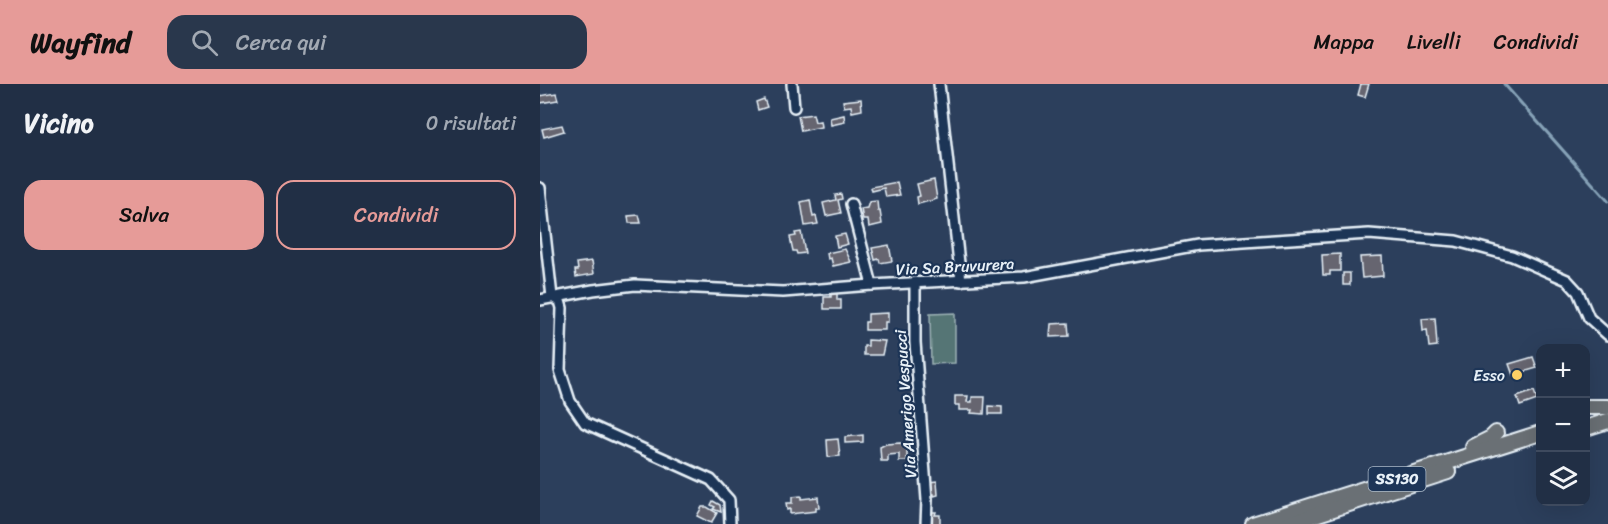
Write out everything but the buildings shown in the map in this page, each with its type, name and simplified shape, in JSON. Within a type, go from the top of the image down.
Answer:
[{"type":"main road","points":[[1590,407],[1608,407]]},
{"type":"main road","points":[[1590,418],[1608,412]]},
{"type":"main road","points":[[1590,427],[1608,421]]},
{"type":"main road","points":[[1416,472],[1497,434]]},
{"type":"main road","name":"SS130","points":[[1253,524],[1536,434]]},
{"type":"main road","name":"SS130","points":[[1287,524],[1536,444]]},
{"type":"street","points":[[792,84],[794,107]]},
{"type":"street","points":[[939,84],[961,281]]},
{"type":"street","points":[[540,188],[552,297],[560,301],[562,308],[560,370],[570,401],[585,423],[711,480],[729,500],[730,524]]},
{"type":"street","points":[[851,204],[872,285]]},
{"type":"street","name":"Via Sa Bruvurera","points":[[540,300],[635,285],[783,292],[1024,277],[1198,245],[1369,234],[1456,241],[1512,256],[1567,280],[1578,292],[1589,318],[1608,335]]},
{"type":"street","name":"Via Amerigo Vespucci","points":[[915,282],[915,342],[927,500],[926,524]]},
{"type":"green space","points":[[955,313],[955,363],[931,364],[930,314]]},
{"type":"waterway","points":[[1504,84],[1608,201]]},
{"type":"place","name":"Esso","points":[[1517,375]]}]
